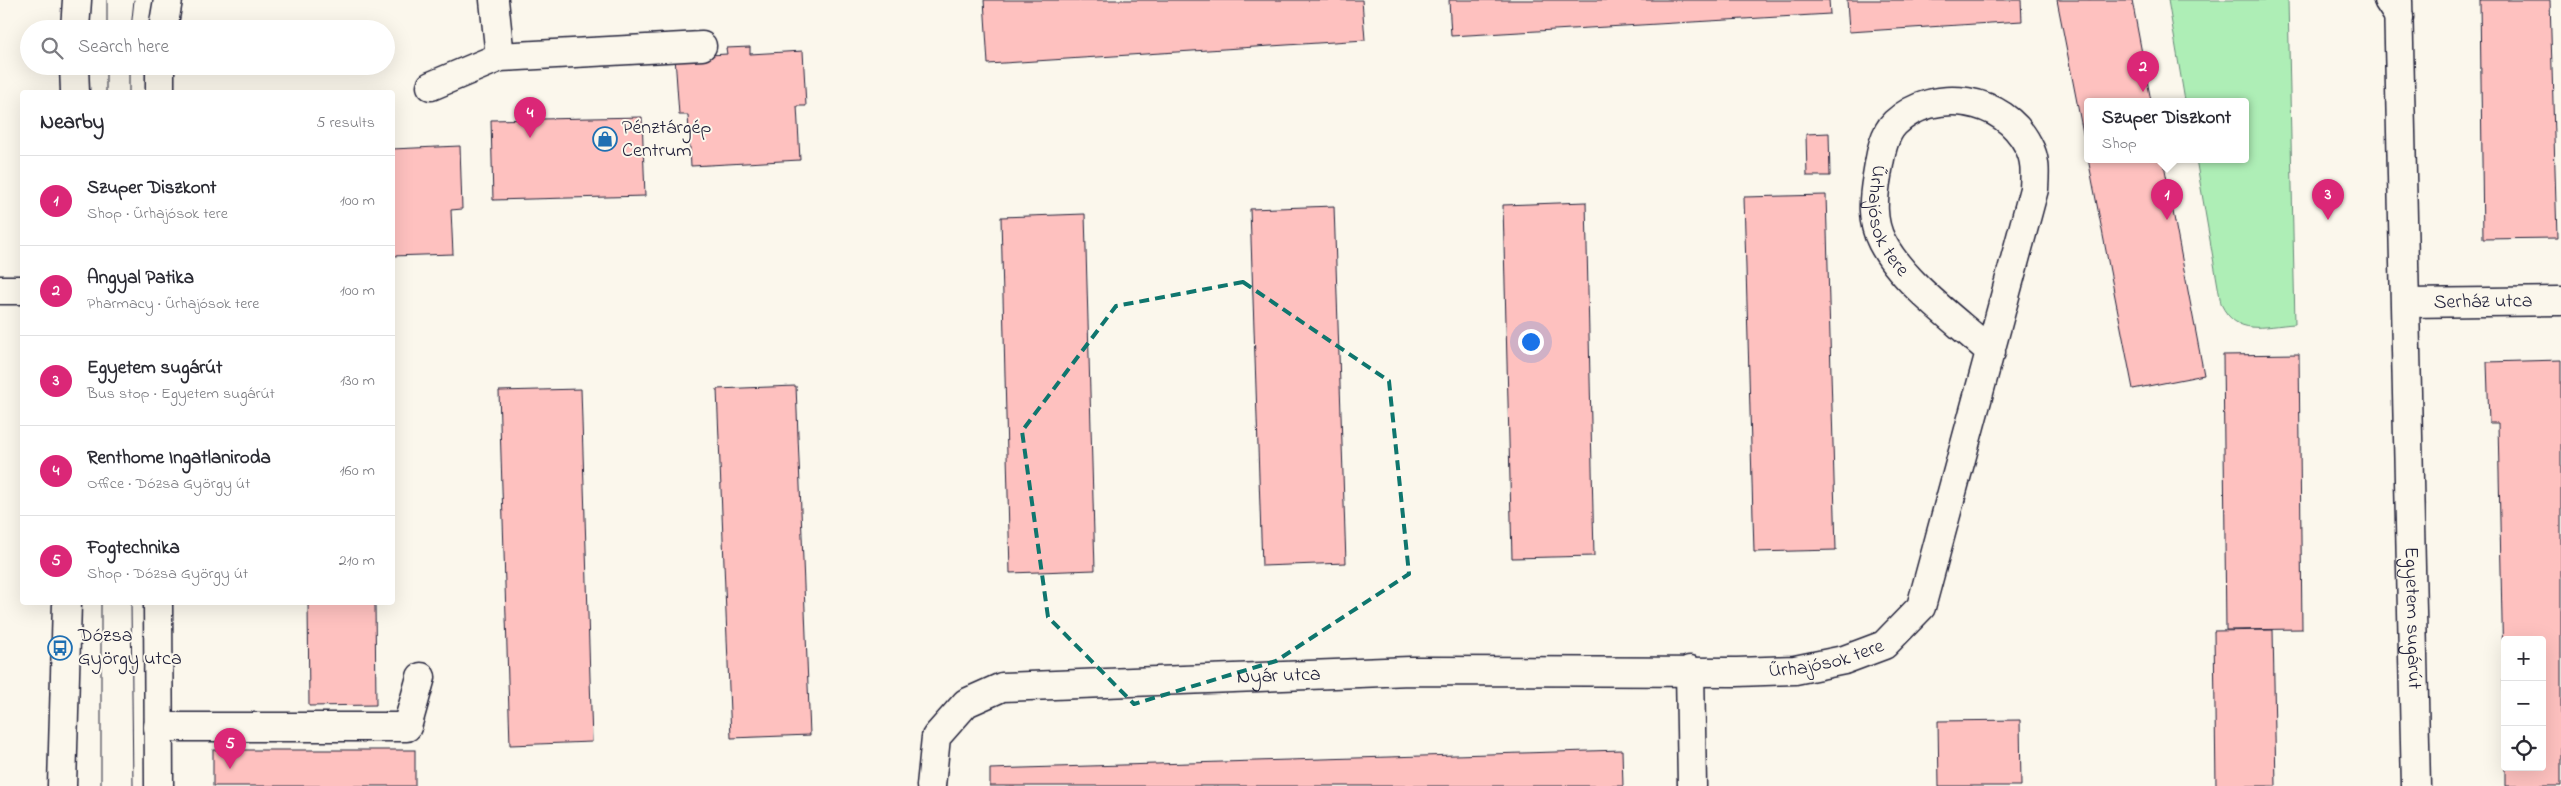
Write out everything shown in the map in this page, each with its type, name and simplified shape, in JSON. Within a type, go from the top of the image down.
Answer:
[{"type":"street","points":[[76,20],[77,0]]},
{"type":"street","points":[[165,20],[168,0]]},
{"type":"street","points":[[494,0],[500,57]]},
{"type":"street","name":"Egyetem sugárút","points":[[2395,6],[2407,303],[2416,786]]},
{"type":"street","points":[[431,86],[500,57],[702,46]]},
{"type":"street","points":[[74,75],[74,90]]},
{"type":"street","points":[[160,75],[160,90]]},
{"type":"street","name":"Űrhajósok tere","points":[[1690,670],[1795,670],[1844,660],[1884,646],[1921,607],[1991,352],[2034,189],[2035,166],[2029,145],[2015,124],[1973,103],[1947,99],[1920,106],[1894,124],[1882,147],[1872,212],[1882,243],[1914,286],[1991,352]]},
{"type":"street","points":[[0,290],[20,290]]},
{"type":"street","name":"Serház utca","points":[[2407,303],[2561,301]]},
{"type":"street","points":[[62,786],[67,605]]},
{"type":"street","points":[[158,605],[158,786]]},
{"type":"street","points":[[1690,670],[1692,786]]},
{"type":"street","name":"Nyár utca","points":[[931,786],[936,737],[966,703],[1002,686],[1410,671],[1690,670]]},
{"type":"street","points":[[158,727],[407,727],[421,677]]},
{"type":"highlighted area","points":[[1243,282],[1389,381],[1409,574],[1276,661],[1134,704],[1048,617],[1022,431],[1116,306]]},
{"type":"green space","points":[[2168,0],[2288,0],[2295,324],[2262,327],[2243,325],[2227,314],[2221,304],[2197,163],[2249,163],[2249,98],[2184,98]]},
{"type":"building","points":[[984,0],[1362,0],[1365,40],[988,64]]},
{"type":"building","points":[[1449,0],[1829,0],[1830,14],[1451,36]]},
{"type":"building","points":[[1847,0],[2021,0],[2022,21],[1849,32]]},
{"type":"building","points":[[2057,0],[2132,0],[2150,98],[2084,98],[2084,138]]},
{"type":"building","points":[[2480,0],[2550,0],[2557,238],[2483,239]]},
{"type":"building","points":[[750,47],[750,54],[803,51],[806,106],[797,106],[800,160],[691,166],[688,115],[679,115],[675,57],[727,54],[726,48]]},
{"type":"building","points":[[642,117],[645,196],[493,200],[491,120]]},
{"type":"building","points":[[1829,133],[1830,176],[1807,176],[1806,134]]},
{"type":"building","points":[[460,146],[462,209],[451,210],[453,254],[395,256],[395,149]]},
{"type":"building","points":[[2089,163],[2164,163],[2204,375],[2133,389]]},
{"type":"building","points":[[1826,195],[1836,550],[1754,552],[1744,197]]},
{"type":"building","points":[[1586,202],[1594,556],[1512,558],[1503,205]]},
{"type":"building","points":[[1334,206],[1346,563],[1262,566],[1250,209]]},
{"type":"building","points":[[1085,214],[1095,570],[1010,573],[1001,217]]},
{"type":"building","points":[[2299,354],[2302,629],[2226,630],[2223,355]]},
{"type":"building","points":[[2561,360],[2561,786],[2505,786],[2505,771],[2546,771],[2546,636],[2502,636],[2498,423],[2489,423],[2487,362]]},
{"type":"building","points":[[796,386],[810,735],[731,738],[717,389]]},
{"type":"building","points":[[581,389],[592,742],[510,745],[499,391]]},
{"type":"building","points":[[308,605],[375,605],[376,705],[309,706]]},
{"type":"building","points":[[2273,630],[2276,786],[2216,786],[2214,631]]},
{"type":"building","points":[[2020,720],[2021,786],[1939,786],[1938,721]]},
{"type":"building","points":[[213,750],[415,750],[415,786],[213,786]]},
{"type":"building","points":[[1622,750],[1623,786],[990,786],[990,769]]},
{"type":"tram line","points":[[107,0],[107,20]]},
{"type":"tram line","points":[[132,20],[134,0]]},
{"type":"tram line","points":[[106,75],[106,90]]},
{"type":"tram line","points":[[129,75],[129,90]]},
{"type":"tram line","points":[[101,605],[101,786]]},
{"type":"tram line","points":[[131,605],[133,786]]},
{"type":"place","name":"Angyal Patika","points":[[2143,92]]},
{"type":"place","name":"Renthome Ingatlaniroda","points":[[530,138]]},
{"type":"place","name":"Pénztárgép Centrum","points":[[605,139]]},
{"type":"place","name":"Szuper Diszkont","points":[[2167,220]]},
{"type":"place","name":"Egyetem sugárút","points":[[2328,220]]},
{"type":"place","name":"Dózsa György utca","points":[[60,648]]},
{"type":"place","name":"Fogtechnika","points":[[230,769]]}]
